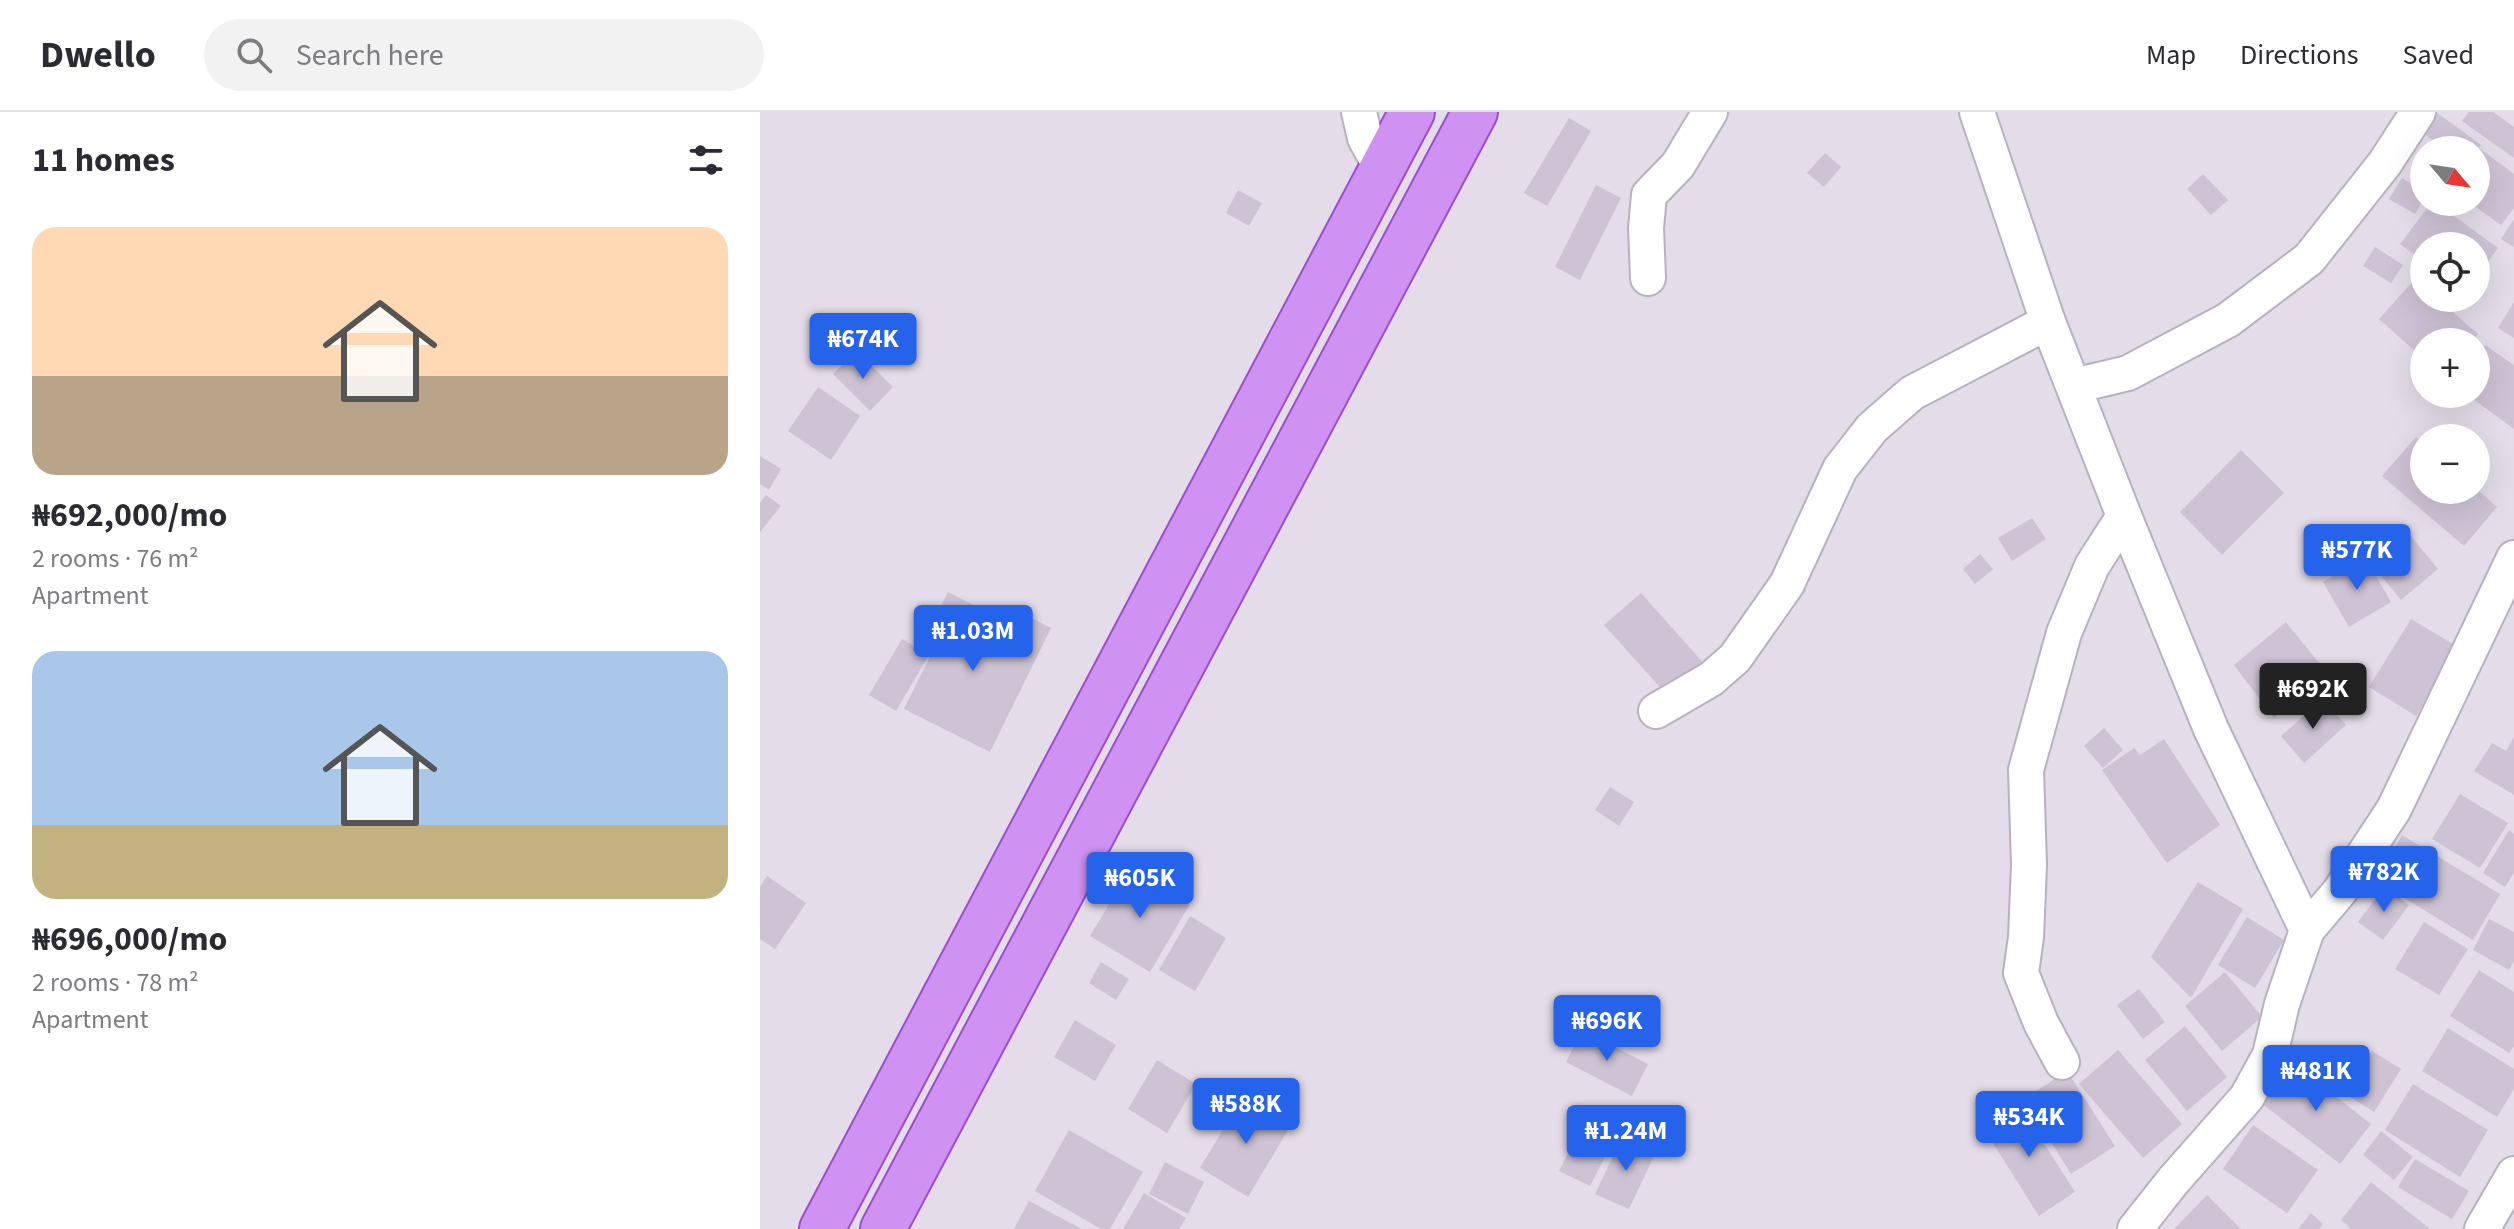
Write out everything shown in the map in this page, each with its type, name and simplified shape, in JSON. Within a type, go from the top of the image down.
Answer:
[{"type":"highway","points":[[822,1229],[1412,112]]},
{"type":"highway","points":[[883,1229],[1475,112]]},
{"type":"street","points":[[1359,112],[1365,138],[1382,169]]},
{"type":"street","points":[[1648,278],[1646,228],[1649,195],[1678,165],[1710,112]]},
{"type":"street","points":[[1977,112],[2048,322],[2124,516],[2211,729],[2307,930]]},
{"type":"street","points":[[2074,386],[2128,373],[2216,327],[2309,259],[2385,163],[2418,112]]},
{"type":"street","points":[[1656,711],[1711,679],[1735,658],[1787,584],[1840,469],[1872,428],[1912,393],[2048,322]]},
{"type":"street","points":[[2062,1062],[2041,1023],[2021,973],[2029,865],[2026,770],[2064,633],[2092,566],[2124,516]]},
{"type":"street","points":[[2135,1229],[2247,1097],[2270,1055],[2282,1004],[2307,930],[2340,891],[2394,809],[2514,558]]},
{"type":"street","points":[[2482,1229],[2514,1174]]},
{"type":"shaded area","points":[[760,112],[2514,112],[2514,1229],[760,1229]]},
{"type":"building","points":[[2436,112],[2469,136],[2427,136],[2422,132]]},
{"type":"building","points":[[2469,112],[2493,112],[2514,127],[2514,158],[2490,141],[2490,136],[2483,136],[2462,121]]},
{"type":"building","points":[[1569,118],[1591,131],[1547,206],[1524,193]]},
{"type":"building","points":[[1825,153],[1841,167],[1824,187],[1807,173]]},
{"type":"building","points":[[2490,156],[2514,174],[2514,208],[2501,225],[2488,216]]},
{"type":"building","points":[[2203,174],[2228,200],[2211,215],[2187,189]]},
{"type":"building","points":[[2402,178],[2410,183],[2410,211],[2389,199]]},
{"type":"building","points":[[1596,185],[1621,198],[1580,280],[1555,267]]},
{"type":"building","points":[[1238,190],[1262,203],[1249,226],[1226,213]]},
{"type":"building","points":[[2421,216],[2454,216],[2476,232],[2410,232],[2410,252],[2400,244]]},
{"type":"building","points":[[2514,219],[2514,247],[2501,239]]},
{"type":"building","points":[[2490,242],[2498,248],[2490,259]]},
{"type":"building","points":[[2375,247],[2403,265],[2391,283],[2363,266]]},
{"type":"building","points":[[2410,285],[2410,312],[2453,312],[2471,328],[2410,328],[2410,347],[2379,319]]},
{"type":"building","points":[[2514,302],[2514,338],[2498,328]]},
{"type":"building","points":[[2490,348],[2514,365],[2514,429],[2485,408],[2490,408]]},
{"type":"building","points":[[856,351],[893,387],[870,411],[833,374]]},
{"type":"building","points":[[818,387],[860,416],[831,460],[788,431]]},
{"type":"building","points":[[2410,444],[2410,500],[2382,476]]},
{"type":"building","points":[[2241,450],[2284,493],[2222,555],[2180,512]]},
{"type":"building","points":[[760,456],[781,469],[769,490],[760,484]]},
{"type":"building","points":[[766,495],[781,506],[760,532],[760,503]]},
{"type":"building","points":[[2490,501],[2497,507],[2464,546],[2415,504],[2490,504]]},
{"type":"building","points":[[2032,518],[2046,539],[2012,561],[1998,538]]},
{"type":"building","points":[[2405,529],[2438,569],[2401,600],[2368,560]]},
{"type":"building","points":[[1980,554],[1993,569],[1975,584],[1963,569]]},
{"type":"building","points":[[2365,557],[2391,602],[2349,627],[2323,582]]},
{"type":"building","points":[[948,592],[981,609],[976,619],[1020,641],[1032,618],[1051,628],[990,752],[904,709],[939,638],[928,632]]},
{"type":"building","points":[[1641,593],[1706,666],[1668,696],[1604,625]]},
{"type":"building","points":[[2411,619],[2458,647],[2416,716],[2369,687]]},
{"type":"building","points":[[2286,622],[2327,673],[2274,718],[2234,665]]},
{"type":"building","points":[[902,639],[929,655],[896,711],[869,695]]},
{"type":"building","points":[[2323,699],[2346,725],[2304,763],[2281,736]]},
{"type":"building","points":[[2104,728],[2123,750],[2103,768],[2084,746]]},
{"type":"building","points":[[2514,737],[2514,795],[2474,771],[2492,743],[2506,751]]},
{"type":"building","points":[[2164,739],[2220,825],[2167,863],[2102,770],[2134,748],[2140,755]]},
{"type":"building","points":[[1610,787],[1634,802],[1619,826],[1595,810]]},
{"type":"building","points":[[2460,794],[2508,823],[2480,868],[2432,839]]},
{"type":"building","points":[[2509,830],[2514,834],[2514,873],[2505,887],[2483,873]]},
{"type":"building","points":[[2402,835],[2500,894],[2473,940],[2375,880]]},
{"type":"building","points":[[1130,869],[1190,904],[1150,972],[1090,936]]},
{"type":"building","points":[[767,876],[806,903],[775,949],[760,939],[760,887]]},
{"type":"building","points":[[2198,882],[2243,909],[2191,998],[2151,957]]},
{"type":"building","points":[[2384,887],[2409,905],[2383,940],[2358,922]]},
{"type":"building","points":[[1190,916],[1226,938],[1195,991],[1159,970]]},
{"type":"building","points":[[2247,917],[2284,940],[2255,988],[2218,965]]},
{"type":"building","points":[[2489,919],[2514,932],[2514,961],[2509,970],[2473,950]]},
{"type":"building","points":[[2424,922],[2468,949],[2439,995],[2395,969]]},
{"type":"building","points":[[1101,962],[1129,979],[1116,1000],[1089,983]]},
{"type":"building","points":[[2479,970],[2514,992],[2514,1046],[2509,1053],[2450,1016]]},
{"type":"building","points":[[2225,972],[2262,1017],[2222,1051],[2185,1006]]},
{"type":"building","points":[[2139,989],[2165,1022],[2143,1039],[2117,1005]]},
{"type":"building","points":[[1075,1020],[1116,1045],[1095,1081],[1054,1057]]},
{"type":"building","points":[[2185,1026],[2227,1077],[2187,1111],[2145,1060]]},
{"type":"building","points":[[2448,1028],[2514,1069],[2514,1089],[2497,1117],[2422,1071]]},
{"type":"building","points":[[1582,1030],[1648,1064],[1632,1096],[1566,1062]]},
{"type":"building","points":[[2118,1050],[2182,1124],[2143,1158],[2079,1084]]},
{"type":"building","points":[[2372,1051],[2401,1069],[2374,1112],[2345,1094]]},
{"type":"building","points":[[1157,1060],[1196,1084],[1167,1133],[1128,1109]]},
{"type":"building","points":[[2292,1062],[2371,1124],[2340,1164],[2261,1103]]},
{"type":"building","points":[[2067,1071],[2115,1146],[2071,1174],[2024,1099]]},
{"type":"building","points":[[2413,1084],[2488,1130],[2460,1177],[2385,1130]]},
{"type":"building","points":[[1243,1096],[1291,1125],[1248,1197],[1200,1168]]},
{"type":"building","points":[[2018,1103],[2075,1192],[2039,1216],[1982,1126]]},
{"type":"building","points":[[2253,1125],[2318,1170],[2287,1213],[2223,1169]]},
{"type":"building","points":[[1581,1127],[1612,1143],[1590,1186],[1559,1171]]},
{"type":"building","points":[[1069,1130],[1143,1172],[1110,1229],[1101,1229],[1035,1191]]},
{"type":"building","points":[[2381,1131],[2413,1157],[2394,1180],[2363,1155]]},
{"type":"building","points":[[1622,1137],[1656,1152],[1629,1209],[1595,1194]]},
{"type":"building","points":[[2415,1159],[2469,1191],[2452,1219],[2398,1187]]},
{"type":"building","points":[[1165,1162],[1204,1182],[1188,1214],[1149,1194]]},
{"type":"building","points":[[2371,1182],[2430,1229],[2351,1229],[2341,1220]]},
{"type":"building","points":[[1144,1193],[1186,1218],[1179,1229],[1123,1229]]},
{"type":"building","points":[[2207,1195],[2241,1229],[2174,1229]]},
{"type":"building","points":[[1029,1201],[1082,1229],[1014,1229]]},
{"type":"building","points":[[2311,1213],[2323,1224],[2319,1229],[2298,1229]]}]
